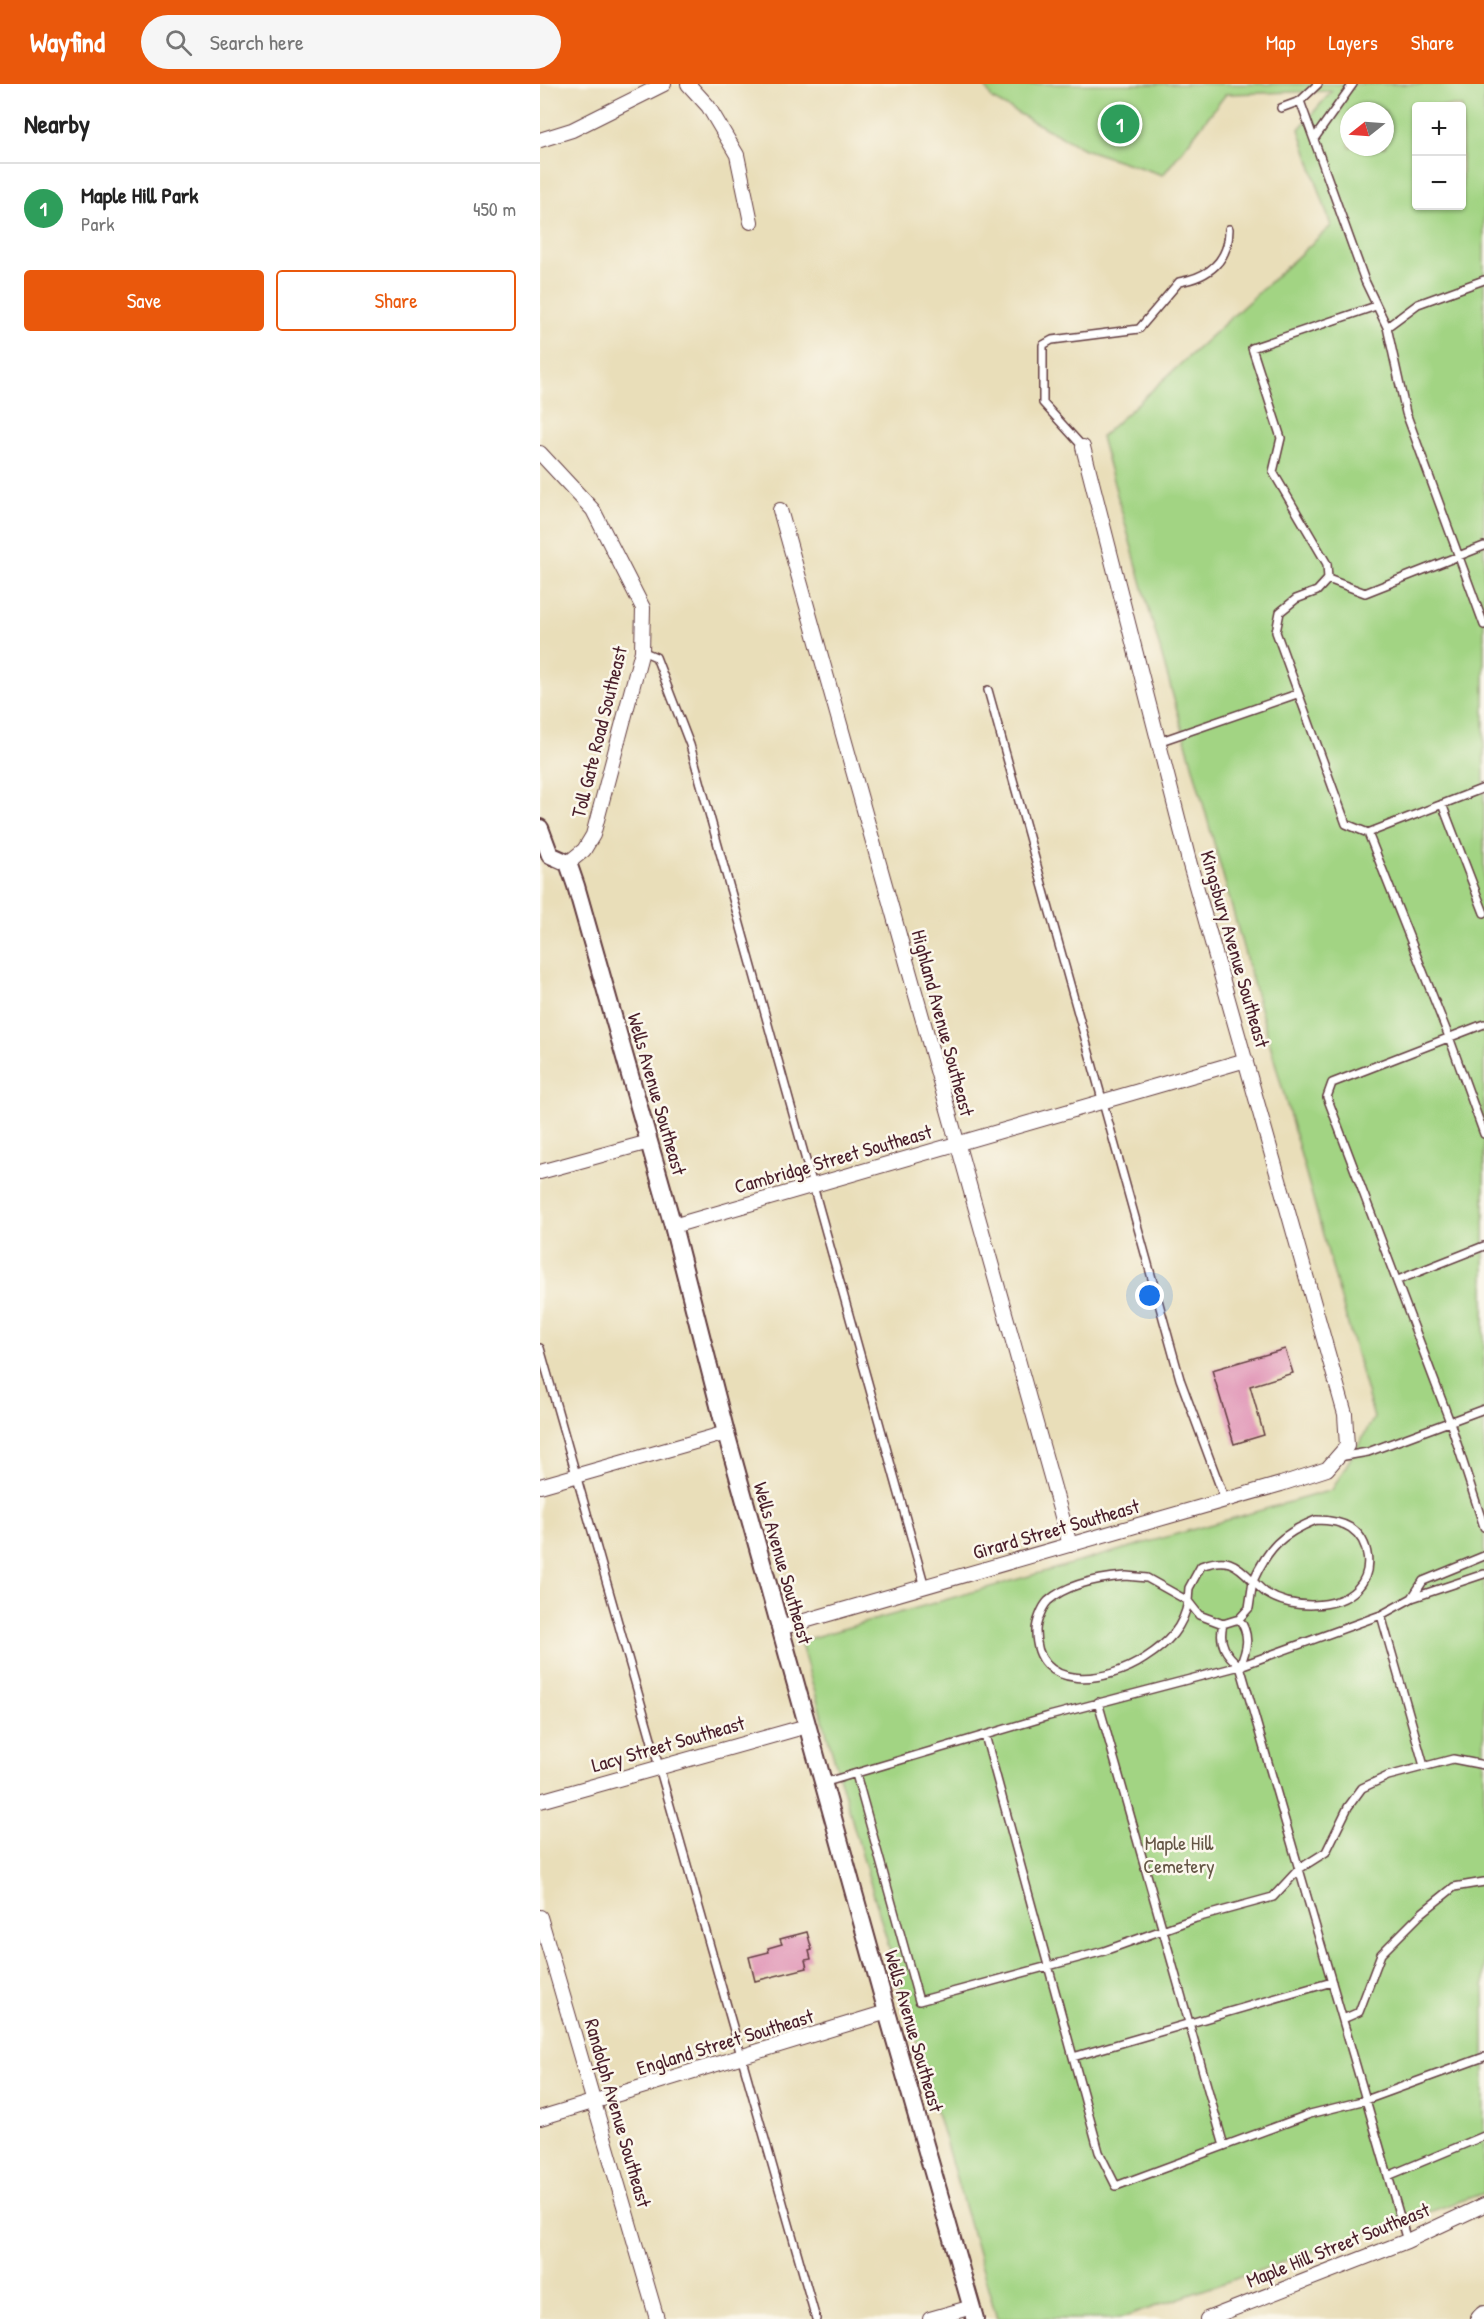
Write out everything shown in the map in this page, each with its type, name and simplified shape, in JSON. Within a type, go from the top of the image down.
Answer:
[{"type":"street","points":[[540,140],[572,130],[664,84]]},
{"type":"street","points":[[688,84],[708,106],[737,155],[751,222]]},
{"type":"street","name":"Kingsbury Avenue Southeast","points":[[1083,447],[1158,742],[1345,1414],[1347,1446],[1337,1458]]},
{"type":"street","name":"Toll Gate Road Southeast","points":[[540,453],[593,510],[643,608],[642,651],[593,835],[584,850],[568,863]]},
{"type":"street","name":"Highland Avenue Southeast","points":[[780,510],[1070,1545]]},
{"type":"street","points":[[540,828],[545,856],[568,863]]},
{"type":"street","name":"Wells Avenue Southeast","points":[[568,863],[673,1226],[726,1433],[973,2313]]},
{"type":"street","name":"Cambridge Street Southeast","points":[[673,1226],[1246,1060]]},
{"type":"street","points":[[540,1172],[649,1142]]},
{"type":"street","points":[[540,1486],[726,1433]]},
{"type":"street","name":"Girard Street Southeast","points":[[780,1628],[1327,1469],[1337,1458]]},
{"type":"street","name":"Lacy Street Southeast","points":[[540,1801],[807,1726]]},
{"type":"street","name":"Randolph Avenue Southeast","points":[[540,1917],[596,2102],[657,2319]]},
{"type":"street","name":"England Street Southeast","points":[[540,2118],[887,2012]]},
{"type":"street","name":"Maple Hill Street Southeast","points":[[1207,2319],[1407,2241],[1484,2205]]},
{"type":"street","points":[[930,2319],[973,2313]]},
{"type":"lane","points":[[1281,108],[1300,101],[1318,84]]},
{"type":"lane","points":[[1314,139],[1353,84]]},
{"type":"lane","points":[[1300,101],[1376,306],[1388,327],[1406,413],[1484,625]]},
{"type":"lane","points":[[1083,447],[1043,403],[1043,345],[1052,340],[1139,329],[1179,282],[1198,279],[1218,266],[1229,242],[1230,229]]},
{"type":"lane","points":[[1388,327],[1418,304],[1484,280]]},
{"type":"lane","points":[[1376,306],[1252,348],[1281,438],[1273,472],[1327,564],[1328,579],[1317,591],[1296,599],[1280,612],[1276,632],[1346,824],[1368,833],[1484,788]]},
{"type":"lane","points":[[1328,579],[1365,593],[1484,546]]},
{"type":"lane","points":[[642,651],[656,657],[690,745],[925,1587]]},
{"type":"lane","points":[[988,690],[1180,1379],[1225,1500]]},
{"type":"lane","points":[[1158,742],[1297,694]]},
{"type":"lane","points":[[1442,804],[1484,913]]},
{"type":"lane","points":[[1368,833],[1449,1037],[1484,1134]]},
{"type":"lane","points":[[1484,1024],[1332,1083],[1327,1097],[1450,1422],[1484,1527]]},
{"type":"lane","points":[[1398,1280],[1484,1246]]},
{"type":"lane","points":[[540,1348],[816,2319]]},
{"type":"lane","points":[[1337,1458],[1368,1452],[1484,1409]]},
{"type":"lane","points":[[1253,1581],[1242,1570],[1226,1561],[1201,1566],[1189,1588],[1188,1601],[1185,1619],[1168,1641],[1133,1666],[1111,1675],[1083,1679],[1066,1676],[1046,1665],[1036,1646],[1036,1625],[1047,1602],[1071,1588],[1099,1578],[1147,1578],[1188,1601],[1199,1615],[1223,1624],[1239,1619],[1249,1608],[1253,1581],[1264,1556],[1278,1541],[1296,1528],[1316,1520],[1332,1520],[1352,1528],[1366,1546],[1369,1565],[1358,1588],[1338,1601],[1315,1605],[1291,1602],[1267,1594],[1253,1581]]},
{"type":"lane","points":[[1412,1598],[1423,1581],[1484,1556]]},
{"type":"lane","points":[[823,1784],[1098,1702],[1240,1666],[1381,1615],[1412,1598],[1484,1574]]},
{"type":"lane","points":[[1381,1615],[1424,1766]]},
{"type":"lane","points":[[1239,1619],[1246,1629],[1247,1647],[1240,1666]]},
{"type":"lane","points":[[1223,1624],[1220,1634],[1222,1646],[1230,1658],[1240,1666],[1407,2241]]},
{"type":"lane","points":[[1098,1702],[1224,2146]]},
{"type":"lane","points":[[985,1735],[1099,2152],[1116,2186],[1310,2114],[1366,2100],[1484,2057]]},
{"type":"lane","points":[[856,1774],[919,2001],[1104,1951],[1163,1929],[1273,1897],[1299,1869],[1326,1852],[1348,1807],[1362,1788],[1388,1776],[1453,1759],[1484,1765]]},
{"type":"lane","points":[[1342,2019],[1359,2012],[1381,1954],[1423,1912],[1454,1887],[1484,1882]]},
{"type":"lane","points":[[1073,2056],[1332,1982]]},
{"type":"lane","points":[[1388,2176],[1484,2136]]},
{"type":"green space","name":"Maple Hill Cemetery","points":[[984,84],[1484,84],[1484,2193],[1119,2319],[997,2319],[800,1641],[1332,1490],[1374,1418],[1101,437],[1331,226],[1299,129],[1332,91],[1226,94],[1163,175],[1084,149],[992,99]]},
{"type":"building","points":[[1285,1349],[1293,1373],[1250,1386],[1264,1435],[1234,1444],[1212,1370]]},
{"type":"building","points":[[807,1932],[812,1950],[809,1951],[811,1959],[805,1960],[807,1968],[755,1981],[749,1957],[769,1952],[768,1948],[782,1944],[780,1939]]},
{"type":"place","name":"Maple Hill Park","points":[[1120,124]]}]
